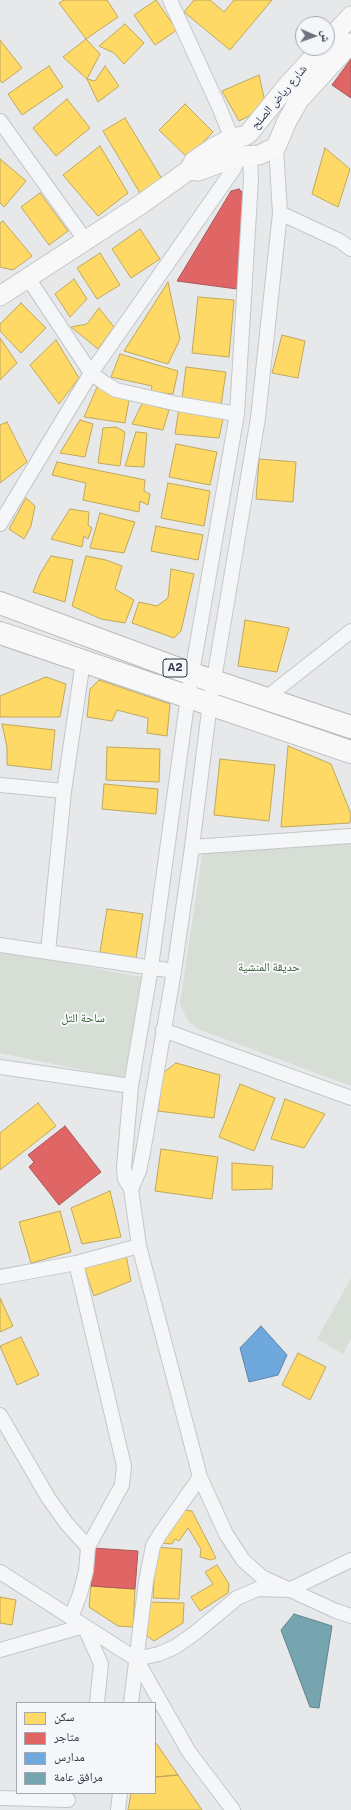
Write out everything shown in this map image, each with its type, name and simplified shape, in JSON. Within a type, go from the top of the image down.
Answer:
[{"type":"highway","name":"A2","points":[[0,603],[192,674],[351,727]]},
{"type":"highway","name":"A2","points":[[0,632],[210,703],[350,755]]},
{"type":"street","points":[[170,0],[232,138],[244,156],[251,179],[237,414],[188,696],[151,967],[131,1086],[124,1167],[125,1179],[131,1189],[139,1246],[200,1477],[226,1534],[243,1560],[262,1577],[336,1611],[351,1616]]},
{"type":"street","points":[[335,33],[351,16]]},
{"type":"street","name":"شارع رياض الصلح","points":[[276,147],[286,121],[299,100],[351,43]]},
{"type":"street","name":"شارع رياض الصلح","points":[[189,170],[194,161],[213,148],[232,138],[245,136],[249,133],[283,91],[315,56]]},
{"type":"street","points":[[1,126],[86,241]]},
{"type":"street","points":[[0,296],[86,241],[189,170],[198,171],[244,156],[267,152],[276,147],[280,213],[258,418],[210,703],[192,847],[174,971],[141,1161],[131,1189]]},
{"type":"street","points":[[0,524],[91,373],[244,156]]},
{"type":"street","points":[[280,213],[340,241],[351,249]]},
{"type":"street","points":[[28,278],[91,373],[103,382],[116,390],[178,404],[237,414]]},
{"type":"street","points":[[266,698],[351,630]]},
{"type":"street","points":[[48,952],[64,791],[83,661]]},
{"type":"street","points":[[0,785],[64,791]]},
{"type":"street","points":[[192,847],[351,836]]},
{"type":"street","points":[[0,945],[174,971]]},
{"type":"street","points":[[163,1030],[351,1098]]},
{"type":"street","points":[[0,1066],[131,1086]]},
{"type":"street","points":[[0,1277],[76,1263],[139,1246]]},
{"type":"street","points":[[71,1618],[82,1588],[86,1571],[88,1547],[122,1485],[124,1466],[76,1263]]},
{"type":"street","points":[[0,1415],[49,1499],[67,1524],[88,1547]]},
{"type":"street","points":[[131,1702],[146,1581],[154,1546],[160,1534],[200,1477]]},
{"type":"street","points":[[136,1659],[159,1654],[175,1647],[195,1633],[236,1598],[258,1589],[289,1590],[351,1560]]},
{"type":"street","points":[[0,1572],[136,1659],[189,1752],[233,1810]]},
{"type":"street","points":[[0,1650],[84,1626]]},
{"type":"street","points":[[84,1626],[101,1664],[97,1702]]},
{"type":"street","points":[[118,1810],[120,1794]]},
{"type":"street","points":[[0,1798],[67,1801]]},
{"type":"green space","name":"حديقة المنشية","points":[[351,838],[351,1086],[198,1029],[188,1021],[180,1004],[203,849]]},
{"type":"green space","name":"ساحة التل","points":[[0,951],[142,977],[127,1079],[0,1053]]},
{"type":"green space","points":[[351,1278],[351,1339],[343,1354],[317,1339]]},
{"type":"building: سكن","points":[[64,0],[107,0],[118,17],[86,39],[59,3]]},
{"type":"building: سكن","points":[[156,0],[177,30],[155,45],[134,15]]},
{"type":"building: سكن","points":[[194,0],[210,0],[224,12],[234,0],[272,0],[230,50],[184,12]]},
{"type":"building: سكن","points":[[125,24],[144,43],[124,64],[114,53],[99,46]]},
{"type":"building: سكن","points":[[86,39],[100,54],[87,79],[63,57]]},
{"type":"building: سكن","points":[[0,40],[22,68],[2,83],[0,80]]},
{"type":"building: سكن","points":[[49,66],[63,87],[22,115],[8,94]]},
{"type":"building: سكن","points":[[105,66],[119,86],[98,102],[87,79],[95,81]]},
{"type":"building: سكن","points":[[259,75],[265,102],[255,113],[239,121],[222,91]]},
{"type":"building: سكن","points":[[67,99],[90,128],[56,156],[33,128]]},
{"type":"building: سكن","points":[[185,104],[213,132],[188,158],[159,130]]},
{"type":"building: سكن","points":[[125,118],[162,179],[140,193],[103,131]]},
{"type":"building: سكن","points":[[100,146],[128,193],[98,216],[63,175]]},
{"type":"building: سكن","points":[[325,148],[350,169],[338,207],[312,194]]},
{"type":"building: سكن","points":[[0,159],[26,181],[4,207],[0,203]]},
{"type":"building: سكن","points":[[40,193],[68,231],[49,245],[21,207]]},
{"type":"building: سكن","points":[[3,221],[32,256],[13,270],[0,267],[0,223]]},
{"type":"building: سكن","points":[[140,229],[160,259],[131,278],[112,249]]},
{"type":"building: سكن","points":[[100,253],[120,285],[97,299],[77,268]]},
{"type":"building: سكن","points":[[74,279],[87,299],[70,317],[55,294]]},
{"type":"building: سكن","points":[[168,282],[180,339],[168,364],[124,351]]},
{"type":"building: سكن","points":[[198,297],[234,300],[229,357],[192,353]]},
{"type":"building: سكن","points":[[21,303],[46,328],[21,353],[0,331],[0,324]]},
{"type":"building: سكن","points":[[99,308],[114,327],[98,349],[71,327],[87,324]]},
{"type":"building: سكن","points":[[282,335],[305,341],[298,378],[272,373]]},
{"type":"building: سكن","points":[[0,338],[17,363],[0,380]]},
{"type":"building: سكن","points":[[56,340],[79,378],[59,404],[30,365]]},
{"type":"building: سكن","points":[[120,354],[178,371],[173,394],[151,392],[152,386],[111,377]]},
{"type":"building: سكن","points":[[186,367],[226,372],[221,405],[182,399]]},
{"type":"building: سكن","points":[[98,385],[129,400],[125,423],[84,417]]},
{"type":"building: سكن","points":[[143,402],[169,410],[163,430],[132,424]]},
{"type":"building: سكن","points":[[179,408],[223,419],[219,438],[175,434]]},
{"type":"building: سكن","points":[[80,420],[93,424],[85,457],[60,453]]},
{"type":"building: سكن","points":[[7,422],[27,462],[0,483],[0,425]]},
{"type":"building: سكن","points":[[116,427],[125,432],[120,466],[98,463],[103,428]]},
{"type":"building: سكن","points":[[136,432],[147,433],[144,467],[125,466]]},
{"type":"building: سكن","points":[[176,444],[217,452],[210,485],[169,477]]},
{"type":"building: سكن","points":[[259,459],[296,462],[293,502],[256,499]]},
{"type":"building: سكن","points":[[57,462],[145,480],[144,491],[150,494],[148,505],[140,501],[139,512],[83,500],[86,483],[52,475]]},
{"type":"building: سكن","points":[[168,483],[210,491],[204,526],[161,518]]},
{"type":"building: سكن","points":[[26,498],[35,506],[31,526],[24,539],[9,529]]},
{"type":"building: سكن","points":[[70,509],[89,512],[88,525],[92,528],[88,539],[84,536],[82,547],[51,539]]},
{"type":"building: سكن","points":[[100,513],[135,522],[124,553],[90,548]]},
{"type":"building: سكن","points":[[156,526],[203,535],[198,560],[151,551]]},
{"type":"building: سكن","points":[[51,556],[73,560],[65,602],[33,592],[40,574]]},
{"type":"building: سكن","points":[[86,556],[106,560],[122,566],[115,589],[134,600],[125,623],[101,619],[72,606]]},
{"type":"building: سكن","points":[[171,569],[194,574],[181,631],[174,638],[132,623],[139,602],[157,606],[168,598]]},
{"type":"building: سكن","points":[[245,620],[289,628],[277,672],[238,666]]},
{"type":"building: سكن","points":[[46,677],[66,684],[60,717],[0,717],[0,696]]},
{"type":"building: سكن","points":[[99,680],[170,704],[167,736],[147,733],[148,718],[117,710],[112,721],[87,717],[90,689]]},
{"type":"building: سكن","points":[[2,724],[55,730],[51,770],[7,765],[7,747]]},
{"type":"building: سكن","points":[[288,746],[331,764],[351,814],[350,823],[281,827]]},
{"type":"building: سكن","points":[[107,747],[160,749],[159,782],[106,780]]},
{"type":"building: سكن","points":[[220,759],[275,765],[269,821],[214,815]]},
{"type":"building: سكن","points":[[104,784],[158,789],[156,814],[102,809]]},
{"type":"building: سكن","points":[[107,909],[143,914],[136,958],[100,952]]},
{"type":"building: سكن","points":[[176,1063],[220,1075],[214,1118],[158,1111],[163,1073]]},
{"type":"building: سكن","points":[[240,1084],[275,1098],[254,1151],[219,1137]]},
{"type":"building: سكن","points":[[285,1099],[325,1114],[304,1148],[271,1139]]},
{"type":"building: سكن","points":[[38,1103],[56,1126],[0,1170],[0,1133]]},
{"type":"building: سكن","points":[[161,1149],[218,1157],[212,1199],[155,1191]]},
{"type":"building: سكن","points":[[232,1163],[273,1166],[272,1189],[232,1190]]},
{"type":"building: سكن","points":[[110,1191],[121,1237],[82,1244],[71,1208]]},
{"type":"building: سكن","points":[[60,1211],[71,1252],[31,1263],[19,1222]]},
{"type":"building: سكن","points":[[126,1255],[131,1281],[94,1296],[84,1267]]},
{"type":"building: سكن","points":[[0,1298],[13,1326],[0,1332]]},
{"type":"building: سكن","points":[[21,1337],[39,1375],[17,1385],[0,1346]]},
{"type":"building: سكن","points":[[298,1353],[326,1367],[310,1400],[282,1385]]},
{"type":"building: سكن","points":[[184,1510],[192,1511],[216,1558],[211,1560],[200,1557],[201,1549],[188,1528],[179,1541],[175,1539],[172,1544],[159,1543]]},
{"type":"building: سكن","points":[[156,1547],[182,1549],[179,1599],[153,1598]]},
{"type":"building: سكن","points":[[217,1565],[229,1584],[228,1593],[200,1611],[191,1597],[213,1584],[205,1572]]},
{"type":"building: سكن","points":[[91,1586],[135,1589],[133,1627],[118,1626],[89,1607]]},
{"type":"building: سكن","points":[[0,1597],[16,1600],[12,1625],[0,1623]]},
{"type":"building: سكن","points":[[149,1602],[184,1603],[183,1623],[154,1641],[147,1636]]},
{"type":"building: سكن","points":[[156,1743],[178,1775],[156,1777]]},
{"type":"building: سكن","points":[[178,1775],[202,1810],[128,1810],[131,1794],[156,1794],[156,1777]]},
{"type":"building: متاجر","points":[[351,59],[351,98],[332,85]]},
{"type":"building: متاجر","points":[[239,189],[245,195],[245,214],[237,289],[177,281],[231,191]]},
{"type":"building: متاجر","points":[[65,1126],[101,1172],[59,1205],[29,1167],[34,1162],[28,1155]]},
{"type":"building: متاجر","points":[[93,1548],[138,1551],[135,1589],[91,1586]]},
{"type":"building: مدارس","points":[[261,1326],[287,1355],[278,1375],[249,1382],[240,1348]]},
{"type":"building: مرافق عامة","points":[[294,1614],[332,1626],[319,1708],[310,1707],[281,1630]]}]
